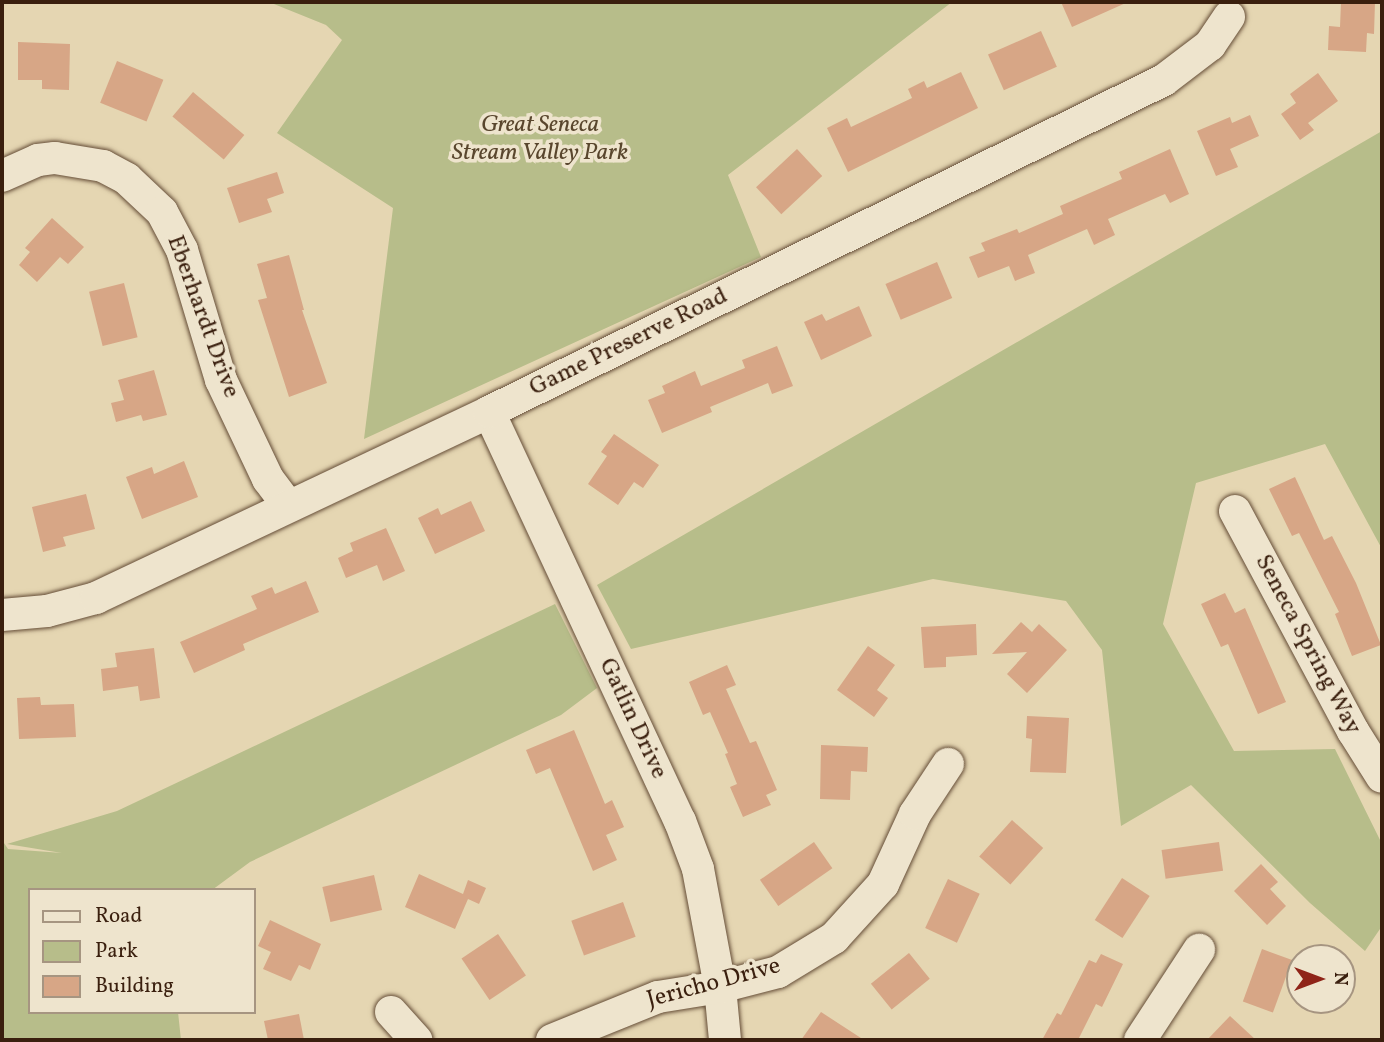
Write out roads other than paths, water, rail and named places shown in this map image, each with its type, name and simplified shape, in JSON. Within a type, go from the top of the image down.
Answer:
[{"type":"street","name":"Game Preserve Road","points":[[2,615],[47,611],[96,598],[489,412],[1164,80],[1210,45],[1229,17]]},
{"type":"street","name":"Eberhardt Drive","points":[[2,176],[38,160],[55,158],[103,166],[127,179],[162,212],[182,250],[221,380],[268,479],[288,506]]},
{"type":"street","name":"Gatlin Drive","points":[[489,412],[680,821],[698,869],[720,986],[725,1040]]},
{"type":"street","name":"Seneca Spring Way","points":[[1235,511],[1353,731],[1382,777]]},
{"type":"street","name":"Jericho Drive","points":[[552,1040],[658,997],[778,972],[834,938],[883,884],[915,814],[947,764]]},
{"type":"street","points":[[1140,1040],[1199,950]]},
{"type":"street","points":[[391,1012],[416,1040]]},
{"type":"park label","name":"Great Seneca Stream Valley Park","points":[[540,140]]}]
